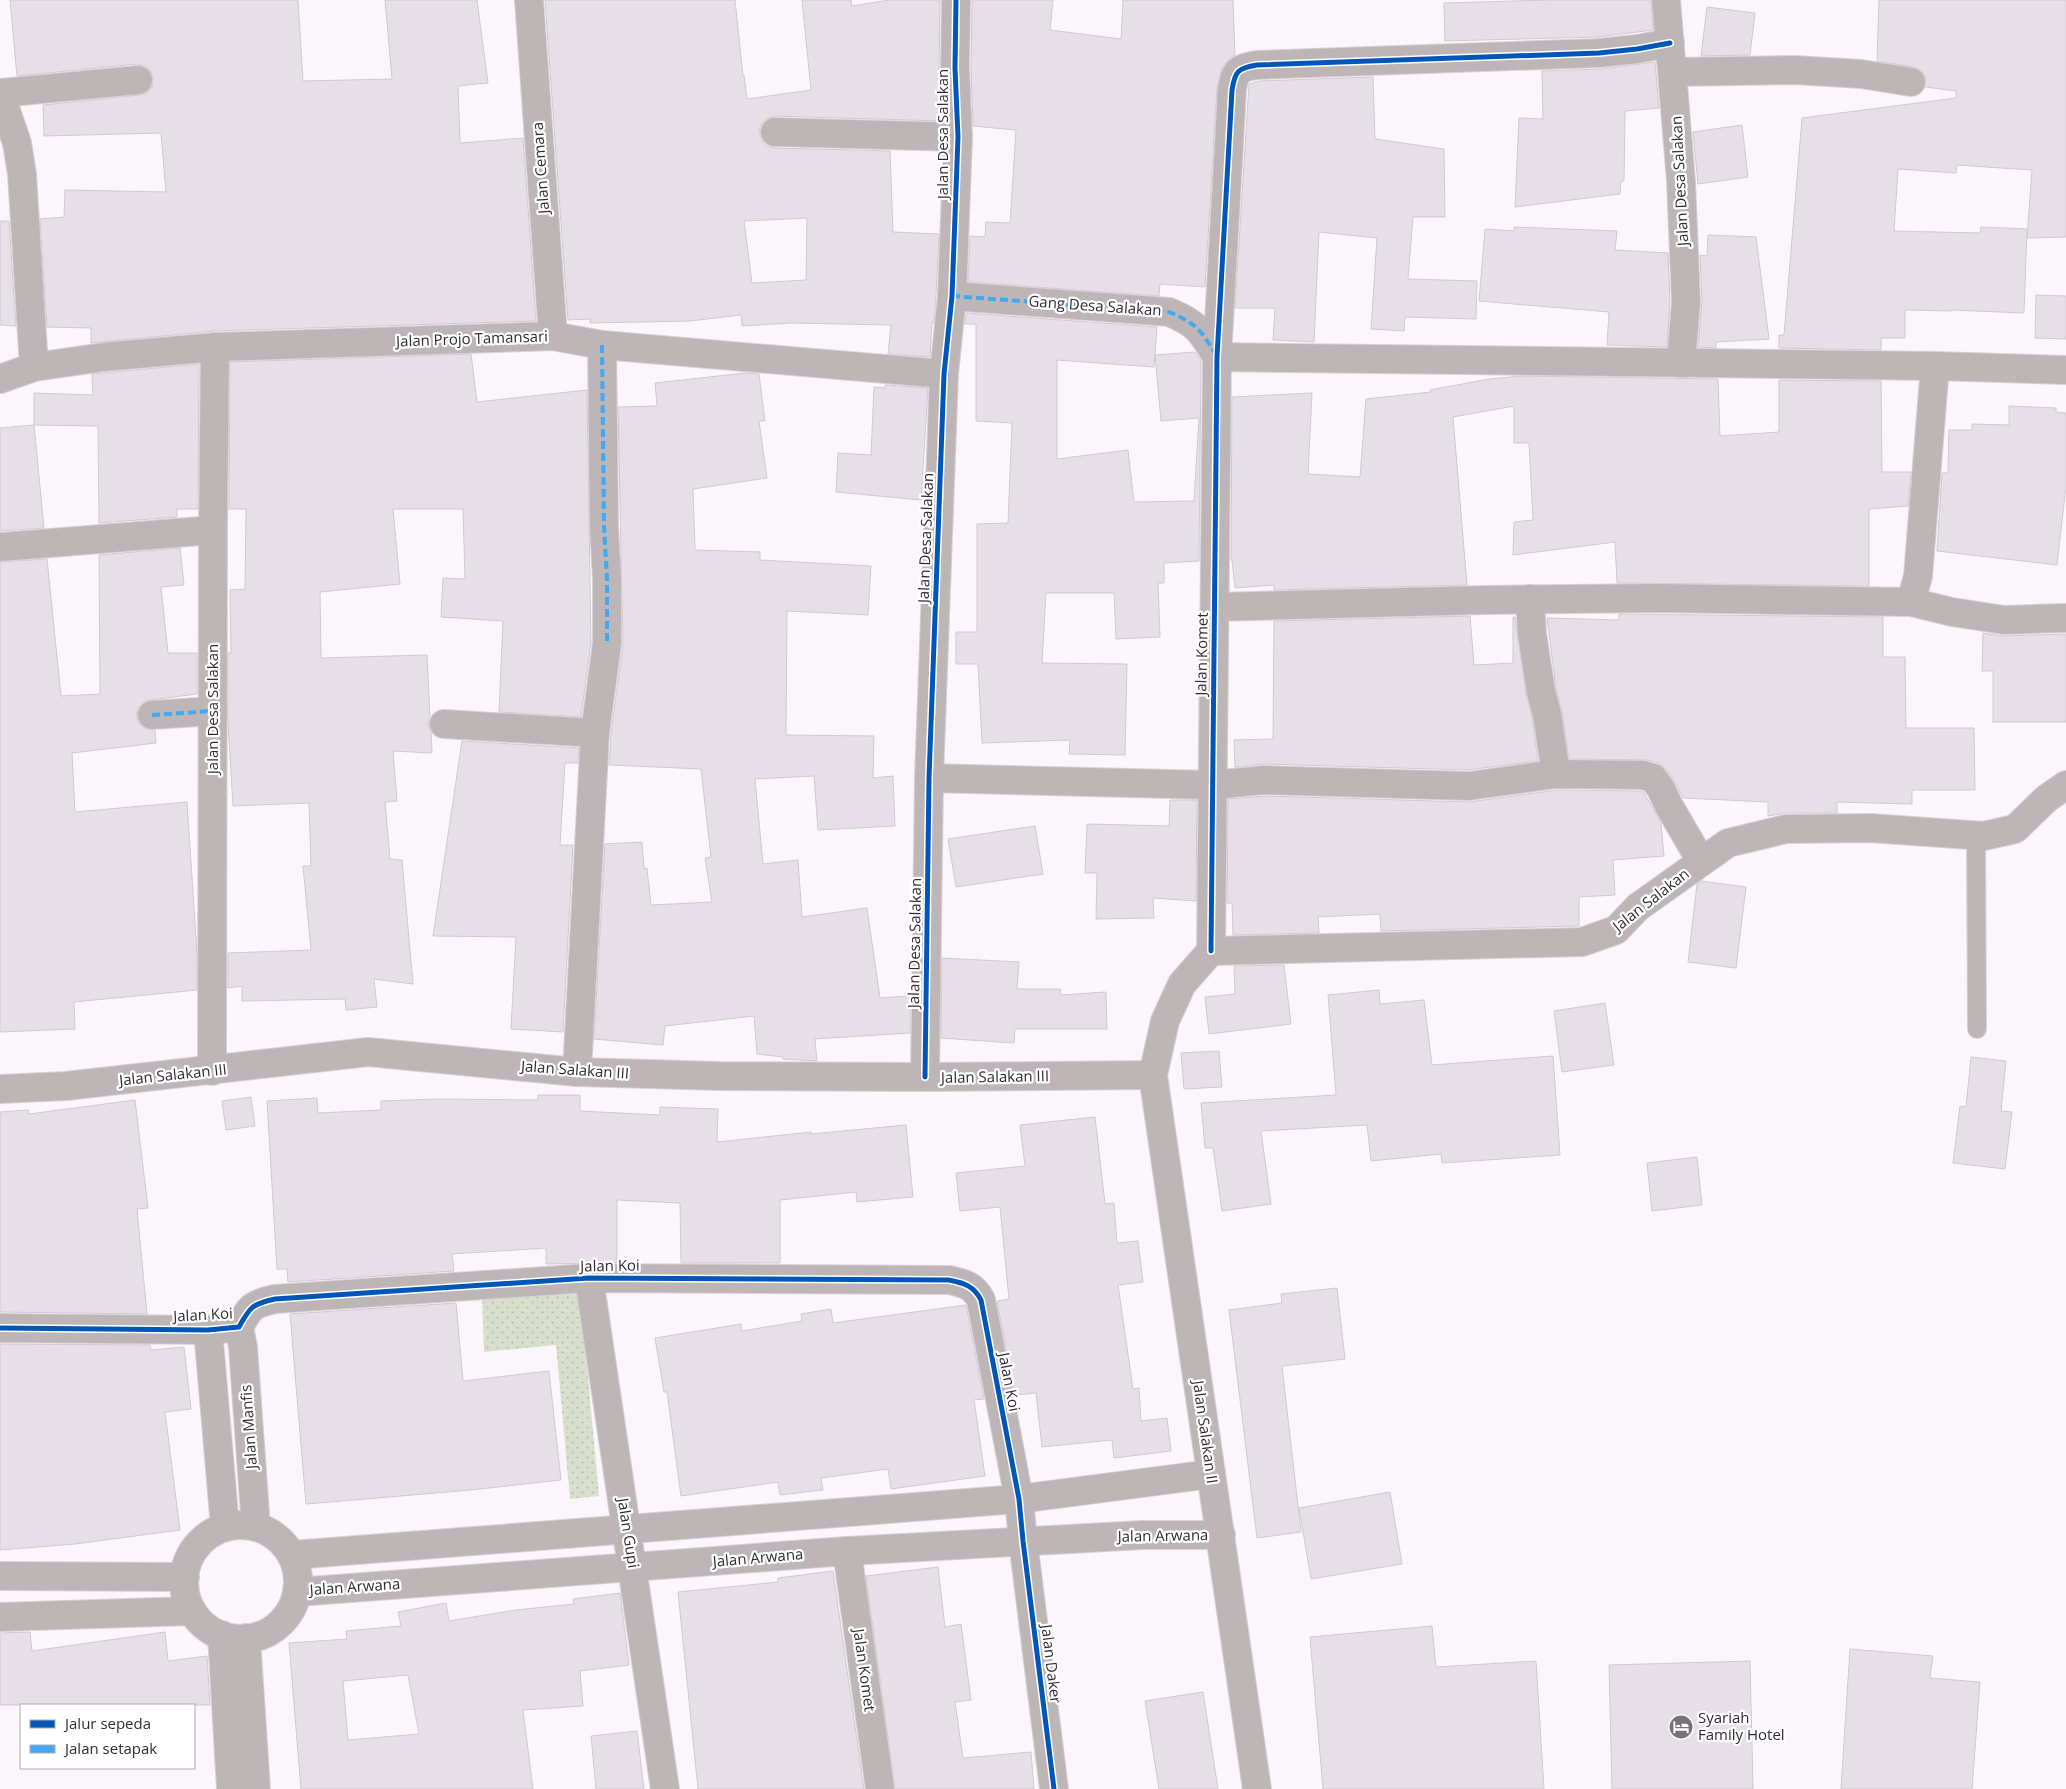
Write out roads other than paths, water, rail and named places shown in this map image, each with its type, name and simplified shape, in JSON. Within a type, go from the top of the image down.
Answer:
[{"type":"street","name":"Jalan Cemara","points":[[529,0],[553,336]]},
{"type":"street","name":"Jalan Desa Salakan","points":[[925,1077],[929,778],[944,374],[952,296],[958,137],[955,68],[956,0]]},
{"type":"street","name":"Jalan Desa Salakan","points":[[1666,0],[1681,181],[1686,302],[1681,363]]},
{"type":"street","name":"Jalan Komet","points":[[1211,951],[1217,357],[1234,76],[1243,67],[1257,65],[1599,54],[1637,50],[1670,43]]},
{"type":"street","points":[[1673,72],[1795,70],[1861,74],[1911,82]]},
{"type":"street","points":[[34,367],[22,174],[17,143],[0,93],[138,80]]},
{"type":"street","points":[[775,132],[958,137]]},
{"type":"street","name":"Gang Desa Salakan","points":[[952,296],[1170,312],[1190,320],[1203,334],[1217,357]]},
{"type":"street","name":"Jalan Projo Tamansari","points":[[0,379],[34,367],[104,358],[215,348],[553,336],[602,345],[944,374]]},
{"type":"street","points":[[577,1072],[595,733],[607,643],[602,345]]},
{"type":"street","name":"Jalan Desa Salakan","points":[[212,1071],[215,348]]},
{"type":"street","points":[[1217,357],[1935,366],[2066,370]]},
{"type":"street","points":[[1911,602],[1918,576],[1935,366]]},
{"type":"street","points":[[0,547],[213,530]]},
{"type":"street","points":[[1215,607],[1656,598],[1911,602],[1952,612],[2004,620],[2066,618]]},
{"type":"street","points":[[1530,600],[1532,634],[1556,774]]},
{"type":"street","points":[[152,715],[213,711]]},
{"type":"street","points":[[444,724],[595,733]]},
{"type":"street","points":[[929,778],[1212,785],[1264,780],[1469,786],[1556,774],[1642,775],[1653,778],[1701,861]]},
{"type":"street","name":"Jalan Salakan","points":[[1211,951],[1582,942],[1616,930],[1638,907],[1728,843],[1786,829],[1870,828],[1984,836],[2014,828],[2046,799],[2066,785]]},
{"type":"street","points":[[1153,1075],[1165,1021],[1182,984],[1211,951]]},
{"type":"street","name":"Jalan Salakan III","points":[[0,1090],[66,1086],[212,1071],[368,1052],[577,1072],[719,1076],[1153,1075]]},
{"type":"street","name":"Jalan Salakan II","points":[[1153,1075],[1257,1789]]},
{"type":"street","name":"Jalan Koi","points":[[0,1328],[208,1330],[239,1327],[249,1309],[261,1302],[275,1299],[589,1278],[940,1280],[963,1282],[976,1290],[981,1300],[1019,1499],[1023,1541]]},
{"type":"street","name":"Jalan Gupi","points":[[589,1278],[665,1789]]},
{"type":"street","name":"Jalan Manfis","points":[[239,1327],[243,1347],[256,1526]]},
{"type":"street","points":[[208,1330],[225,1527]]},
{"type":"street","points":[[292,1555],[1019,1499],[1211,1474]]},
{"type":"street","points":[[256,1526],[271,1533],[292,1555],[298,1573],[297,1592],[292,1607],[283,1621],[270,1631],[234,1637],[205,1626],[192,1611],[186,1594],[185,1577],[193,1551],[212,1532],[225,1527],[256,1526]]},
{"type":"street","name":"Jalan Arwana","points":[[297,1592],[847,1551],[1143,1535],[1221,1535]]},
{"type":"street","name":"Jalan Daker","points":[[1023,1541],[1054,1789]]},
{"type":"street","name":"Jalan Komet","points":[[847,1551],[880,1789]]},
{"type":"street","points":[[0,1576],[185,1577]]},
{"type":"street","points":[[0,1617],[192,1611]]},
{"type":"street","points":[[231,1789],[234,1637]]},
{"type":"street","points":[[234,1637],[256,1789]]},
{"type":"lane","points":[[1976,835],[1978,1029]]},
{"type":"place","name":"Syariah Family Hotel","points":[[1681,1727]]}]
